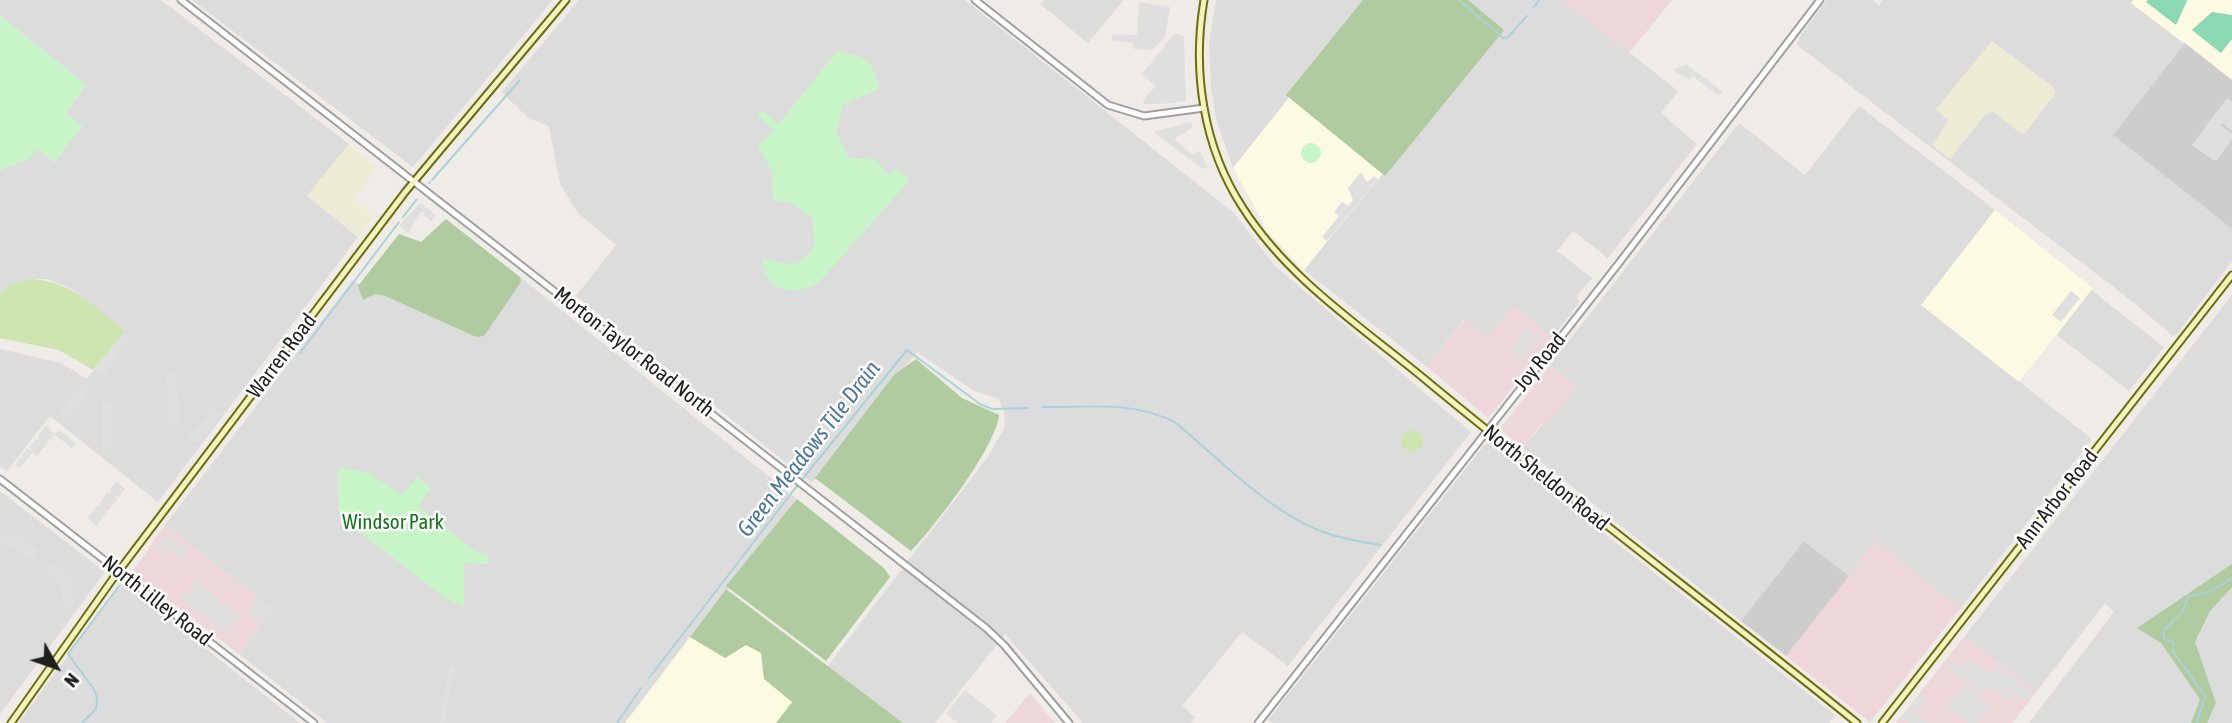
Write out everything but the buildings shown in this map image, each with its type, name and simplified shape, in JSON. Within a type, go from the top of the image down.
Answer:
[{"type":"main road","name":"Warren Road","points":[[11,723],[119,571],[414,181],[566,0]]},
{"type":"main road","name":"North Sheldon Road","points":[[1204,0],[1199,60],[1204,108],[1221,165],[1250,218],[1293,271],[1486,430],[1857,723]]},
{"type":"main road","name":"Ann Arbor Road","points":[[1882,723],[2232,275]]},
{"type":"street","name":"Morton Taylor Road North","points":[[181,0],[986,628],[1004,645],[1069,723]]},
{"type":"street","points":[[975,0],[1108,104],[1135,114],[1169,115],[1204,108]]},
{"type":"street","name":"Joy Road","points":[[1258,723],[1820,0]]},
{"type":"street","name":"North Lilley Road","points":[[0,479],[314,723]]},
{"type":"shaded area","points":[[0,0],[161,0],[349,144],[307,196],[358,237],[158,502],[50,416],[7,471],[0,466],[0,349],[61,363],[87,379],[124,331],[70,288],[47,279],[26,279],[9,286],[0,294],[0,170],[37,148],[54,162],[82,126],[65,113],[86,85],[0,16]]},
{"type":"shaded area","points":[[192,0],[553,0],[413,167]]},
{"type":"shaded area","points":[[579,0],[965,0],[1234,213],[1275,266],[1471,432],[1288,666],[1242,632],[1182,706],[1195,717],[1191,723],[1083,723],[1005,634],[935,723],[903,723],[827,667],[987,458],[1004,429],[1005,416],[999,399],[974,391],[917,352],[812,483],[576,296],[616,245],[578,213],[560,184],[549,126],[528,118],[502,92]]},
{"type":"shaded area","points":[[1044,0],[1124,0],[1088,43],[1040,4]]},
{"type":"shaded area","points":[[1216,0],[1367,0],[1233,168],[1216,119],[1211,87],[1209,44]]},
{"type":"shaded area","points":[[1367,0],[1563,0],[1678,91],[1661,113],[1697,144],[1608,258],[1573,231],[1557,251],[1592,278],[1577,296],[1579,303],[1552,338],[1514,306],[1486,339],[1464,320],[1426,366],[1304,270],[1462,75]]},
{"type":"shaded area","points":[[1367,0],[1462,76],[1304,270],[1264,229],[1265,226],[1233,168]]},
{"type":"shaded area","points":[[1563,0],[1672,0],[1629,53]]},
{"type":"shaded area","points":[[1827,0],[1872,0],[1879,5],[1883,0],[2134,0],[2132,4],[2185,43],[2113,135],[2232,229],[2232,261],[2177,334],[2173,336],[2133,302],[1797,45],[1800,36]]},
{"type":"shaded area","points":[[2134,0],[2232,0],[2232,80],[2131,3]]},
{"type":"shaded area","points":[[1139,2],[1170,7],[1165,36],[1153,50],[1134,49],[1133,43],[1112,40],[1112,34],[1137,35]]},
{"type":"shaded area","points":[[1175,33],[1184,37],[1186,101],[1163,104],[1162,100],[1161,104],[1144,104],[1143,100],[1156,86],[1142,74]]},
{"type":"shaded area","points":[[2185,43],[2232,80],[2232,229],[2113,135]]},
{"type":"shaded area","points":[[1686,65],[1723,92],[1719,95],[1691,75],[1690,80],[1673,70]]},
{"type":"shaded area","points":[[2227,98],[2232,102],[2232,131],[2222,123],[2220,125],[2232,134],[2232,139],[2217,160],[2213,160],[2192,145]]},
{"type":"shaded area","points":[[1859,106],[1995,210],[1922,305],[2092,439],[1960,609],[1876,542],[1849,576],[1804,541],[1741,621],[1522,447],[1577,386],[1550,365],[1739,123],[1805,175]]},
{"type":"shaded area","points":[[1191,122],[1192,128],[1174,139],[1193,155],[1200,151],[1207,167],[1203,169],[1153,132]]},
{"type":"shaded area","points":[[1361,172],[1367,182],[1374,176],[1378,179],[1327,241],[1322,237],[1339,216],[1334,212],[1342,202],[1348,206],[1353,200],[1348,188]]},
{"type":"shaded area","points":[[420,203],[436,215],[431,221],[423,215],[425,212],[421,212],[408,233],[399,226]]},
{"type":"shaded area","points":[[1995,210],[2093,288],[2019,382],[1921,305]]},
{"type":"shaded area","name":"Windsor Park","points":[[520,277],[797,499],[625,723],[327,723],[239,654],[273,609],[165,525],[352,281],[476,337]]},
{"type":"shaded area","points":[[2091,290],[2164,347],[2129,391],[2057,335]]},
{"type":"shaded area","points":[[2071,291],[2080,298],[2061,322],[2052,315]]},
{"type":"shaded area","points":[[2232,295],[2232,723],[2029,723],[2114,612],[2105,603],[2037,691],[1964,637]]},
{"type":"shaded area","points":[[1514,306],[1552,338],[1488,418],[1426,366],[1465,320],[1486,338]]},
{"type":"shaded area","points":[[1526,328],[1536,336],[1540,331],[1543,333],[1520,362],[1517,359],[1520,355],[1511,348]]},
{"type":"shaded area","points":[[123,333],[131,341],[128,345],[125,343],[104,375],[95,369]]},
{"type":"shaded area","points":[[1550,365],[1577,386],[1545,426],[1541,424],[1522,447],[1500,429]]},
{"type":"shaded area","points":[[166,374],[176,374],[180,424],[169,426]]},
{"type":"shaded area","points":[[85,383],[91,388],[67,420],[58,413]]},
{"type":"shaded area","points":[[102,401],[113,403],[113,450],[102,447]]},
{"type":"shaded area","points":[[211,407],[220,414],[197,444],[188,437],[211,414],[208,411]]},
{"type":"shaded area","points":[[46,425],[54,434],[37,456],[33,452],[20,468],[15,465],[20,458],[23,460],[22,456],[27,449],[31,451],[30,446],[36,439],[39,440],[38,436]]},
{"type":"shaded area","points":[[59,430],[76,443],[72,448],[54,434]]},
{"type":"shaded area","points":[[1489,443],[1835,715],[1829,723],[1273,723],[1268,720],[1485,444]]},
{"type":"shaded area","points":[[117,481],[125,489],[119,497],[115,496],[117,499],[108,511],[105,509],[106,513],[96,526],[88,517],[97,506],[102,507],[99,504],[108,492],[112,494],[110,490]]},
{"type":"shaded area","points":[[0,491],[105,572],[0,714]]},
{"type":"shaded area","points":[[165,525],[273,609],[239,654],[132,572]]},
{"type":"shaded area","points":[[0,534],[18,536],[38,550],[36,556],[32,560],[10,545],[0,545]]},
{"type":"shaded area","points":[[164,535],[189,549],[182,559],[162,546],[159,549],[155,546]]},
{"type":"shaded area","points":[[1804,541],[1849,576],[1786,656],[1741,621]]},
{"type":"shaded area","points":[[1876,541],[1960,609],[1870,722],[1786,656]]},
{"type":"shaded area","points":[[54,563],[73,581],[73,608],[62,606],[62,586],[47,572]]},
{"type":"shaded area","points":[[195,579],[238,616],[226,632],[180,599],[185,592],[189,594]]},
{"type":"shaded area","points":[[122,583],[300,723],[18,723]]},
{"type":"shaded area","points":[[726,589],[852,685],[823,723],[625,723]]},
{"type":"shaded area","points":[[258,598],[273,609],[261,624],[247,613]]},
{"type":"shaded area","points":[[1964,637],[2037,691],[2012,723],[1896,723]]},
{"type":"shaded area","points":[[1969,658],[1989,673],[1999,666],[2032,692],[2025,701],[2015,693],[2009,701],[1989,686],[1982,694],[1947,667],[1952,661],[1961,668]]},
{"type":"shaded area","points":[[449,666],[455,667],[444,723],[439,723]]},
{"type":"shaded area","points":[[1964,684],[1990,706],[1977,723],[1968,723],[1947,706]]},
{"type":"shaded area","points":[[965,690],[997,715],[991,723],[958,723],[946,714]]},
{"type":"shaded area","points":[[1030,693],[1055,723],[1005,723]]},
{"type":"shaded area","points":[[1920,693],[1927,699],[1915,714],[1927,723],[1908,723],[1901,717]]},
{"type":"green space","points":[[1363,0],[1468,0],[1504,30],[1385,176],[1286,95]]},
{"type":"green space","points":[[2187,1],[2176,25],[2146,2]]},
{"type":"green space","points":[[2212,12],[2232,15],[2232,39],[2221,53],[2192,30]]},
{"type":"green space","points":[[0,16],[86,85],[65,113],[82,126],[55,162],[37,149],[29,159],[0,170]]},
{"type":"green space","points":[[1992,41],[2054,88],[2056,93],[2025,133],[2020,133],[1992,111],[1984,116],[1950,159],[1932,145],[1948,121],[1936,109]]},
{"type":"green space","points":[[837,51],[866,61],[874,71],[879,89],[843,105],[836,132],[849,158],[875,159],[888,174],[898,168],[909,181],[820,281],[801,289],[782,289],[768,278],[763,258],[786,264],[802,261],[814,247],[813,218],[790,202],[773,200],[772,171],[758,146],[774,130],[757,115],[761,110],[779,124]]},
{"type":"green space","points":[[1311,143],[1318,146],[1321,153],[1318,160],[1311,163],[1304,160],[1301,153],[1304,146]]},
{"type":"green space","points":[[348,145],[377,168],[355,197],[356,202],[374,217],[359,236],[307,196]]},
{"type":"green space","points":[[446,219],[520,277],[521,282],[484,336],[476,337],[385,296],[375,294],[363,300],[358,286],[399,234],[421,242]]},
{"type":"green space","points":[[27,279],[42,280],[68,289],[125,331],[93,370],[59,350],[0,338],[0,294],[9,286]]},
{"type":"green space","points":[[916,359],[962,398],[999,415],[995,429],[976,466],[949,505],[911,551],[815,478],[894,375]]},
{"type":"green space","points":[[1412,430],[1420,433],[1423,441],[1420,449],[1412,452],[1404,449],[1401,441],[1404,433]]},
{"type":"green space","name":"Windsor Park","points":[[338,467],[369,473],[402,495],[417,477],[431,488],[418,506],[475,551],[488,556],[488,564],[464,563],[464,607],[445,598],[343,519],[339,512]]},
{"type":"green space","points":[[797,499],[884,568],[890,577],[826,661],[726,586]]},
{"type":"green space","points":[[2232,564],[2232,587],[2210,611],[2195,642],[2216,703],[2207,723],[2191,723],[2200,699],[2161,643],[2137,628]]},
{"type":"green space","points":[[726,589],[903,723],[776,723],[792,702],[764,679],[761,653],[746,645],[725,658],[690,637]]},
{"type":"waterway","points":[[1459,0],[1503,38],[1508,37],[1527,16]]},
{"type":"waterway","points":[[1534,7],[1539,0]]},
{"type":"waterway","points":[[432,180],[520,80]]},
{"type":"waterway","points":[[403,217],[417,199]]},
{"type":"waterway","points":[[300,353],[399,222]]},
{"type":"waterway","name":"Green Meadows Tile Drain","points":[[649,678],[800,482],[907,350],[980,404],[992,409],[1028,408]]},
{"type":"waterway","name":"Green Meadows Tile Drain","points":[[1042,407],[1127,408],[1160,416],[1176,423],[1262,497],[1299,521],[1333,535],[1381,545]]},
{"type":"waterway","points":[[2197,723],[2205,696],[2174,653],[2173,642],[2164,639],[2164,630],[2183,611],[2188,596],[2209,592],[2232,578]]},
{"type":"waterway","points":[[82,723],[96,709],[97,698],[93,688],[68,654],[119,586]]},
{"type":"waterway","name":"Green Meadows Tile Drain","points":[[617,723],[641,688]]}]
